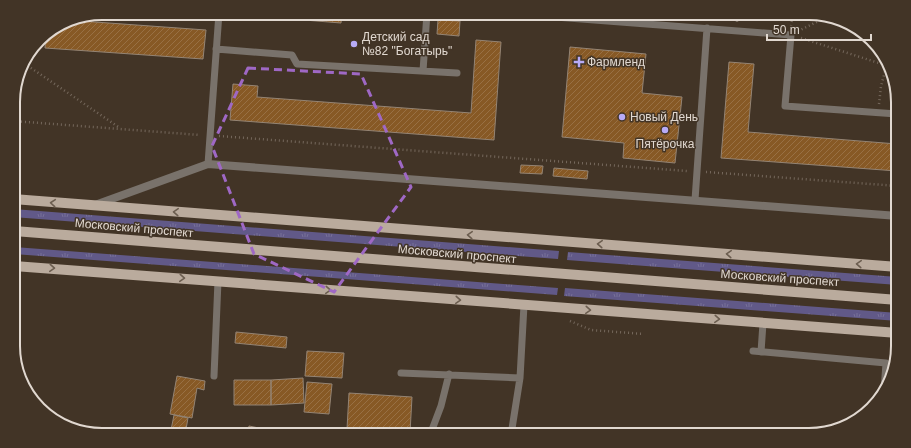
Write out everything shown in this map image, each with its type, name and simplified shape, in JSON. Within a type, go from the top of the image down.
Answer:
[{"type":"main road","name":"Московский проспект","points":[[20,200],[891,266]]},
{"type":"main road","name":"Московский проспект","points":[[20,231],[891,299]]},
{"type":"main road","points":[[20,266],[891,332]]},
{"type":"street","points":[[92,206],[208,164],[891,215]]},
{"type":"lane","points":[[208,164],[218,20]]},
{"type":"lane","points":[[423,71],[427,20]]},
{"type":"lane","points":[[597,20],[791,35],[786,106],[891,114]]},
{"type":"lane","points":[[695,200],[706,28]]},
{"type":"lane","points":[[216,49],[292,55],[297,64],[457,73]]},
{"type":"lane","points":[[214,376],[218,281]]},
{"type":"lane","points":[[512,428],[520,378],[524,305]]},
{"type":"lane","points":[[761,352],[762,323]]},
{"type":"lane","points":[[753,351],[886,364],[885,378]]},
{"type":"lane","points":[[401,373],[520,378]]},
{"type":"lane","points":[[433,428],[442,406],[449,374]]},
{"type":"path","points":[[791,35],[819,21]]},
{"type":"path","points":[[791,35],[881,63]]},
{"type":"path","points":[[28,66],[121,129]]},
{"type":"path","points":[[878,113],[881,86],[885,71]]},
{"type":"path","points":[[20,122],[891,185]]},
{"type":"path","points":[[566,319],[592,330],[644,334]]},
{"type":"highlighted area","points":[[248,68],[361,74],[411,187],[334,292],[254,254],[212,146]]},
{"type":"green space","points":[[20,210],[559,251],[558,259],[20,218]]},
{"type":"green space","points":[[20,247],[558,288],[557,295],[20,254]]},
{"type":"green space","points":[[568,252],[891,276],[891,284],[567,260]]},
{"type":"green space","points":[[565,288],[891,312],[891,320],[564,296]]},
{"type":"building","points":[[304,20],[341,20],[341,23]]},
{"type":"building","points":[[438,20],[460,21],[459,36],[437,34]]},
{"type":"building","points":[[88,22],[206,30],[203,59],[45,48],[45,43],[56,34],[75,24]]},
{"type":"building","points":[[476,40],[501,42],[494,140],[230,120],[233,84],[258,86],[257,97],[471,113]]},
{"type":"building","name":"Новый День","points":[[570,47],[646,54],[642,93],[682,97],[675,163],[623,158],[624,143],[562,137]]},
{"type":"building","points":[[729,62],[754,64],[748,132],[891,144],[891,171],[721,158]]},
{"type":"building","points":[[521,165],[543,166],[542,174],[520,173]]},
{"type":"building","points":[[554,168],[588,171],[587,179],[553,176]]},
{"type":"building","points":[[236,332],[287,337],[286,348],[235,343]]},
{"type":"building","points":[[307,351],[344,353],[342,378],[305,376]]},
{"type":"building","points":[[177,376],[205,381],[204,390],[197,388],[192,418],[170,414]]},
{"type":"building","points":[[303,378],[304,403],[271,405],[271,380]]},
{"type":"building","points":[[234,380],[271,380],[271,405],[234,405]]},
{"type":"building","points":[[307,382],[332,384],[329,414],[304,412]]},
{"type":"building","points":[[349,393],[412,397],[410,428],[347,428]]},
{"type":"building","points":[[174,415],[188,418],[186,428],[171,428]]},
{"type":"building","points":[[249,426],[259,428],[249,428]]},
{"type":"place","name":"Детский сад №82 \"Богатырь\"","points":[[354,44]]},
{"type":"place","name":"Фармленд","points":[[579,62]]},
{"type":"place","name":"Новый День","points":[[622,117]]},
{"type":"place","name":"Пятёрочка","points":[[665,130]]}]
